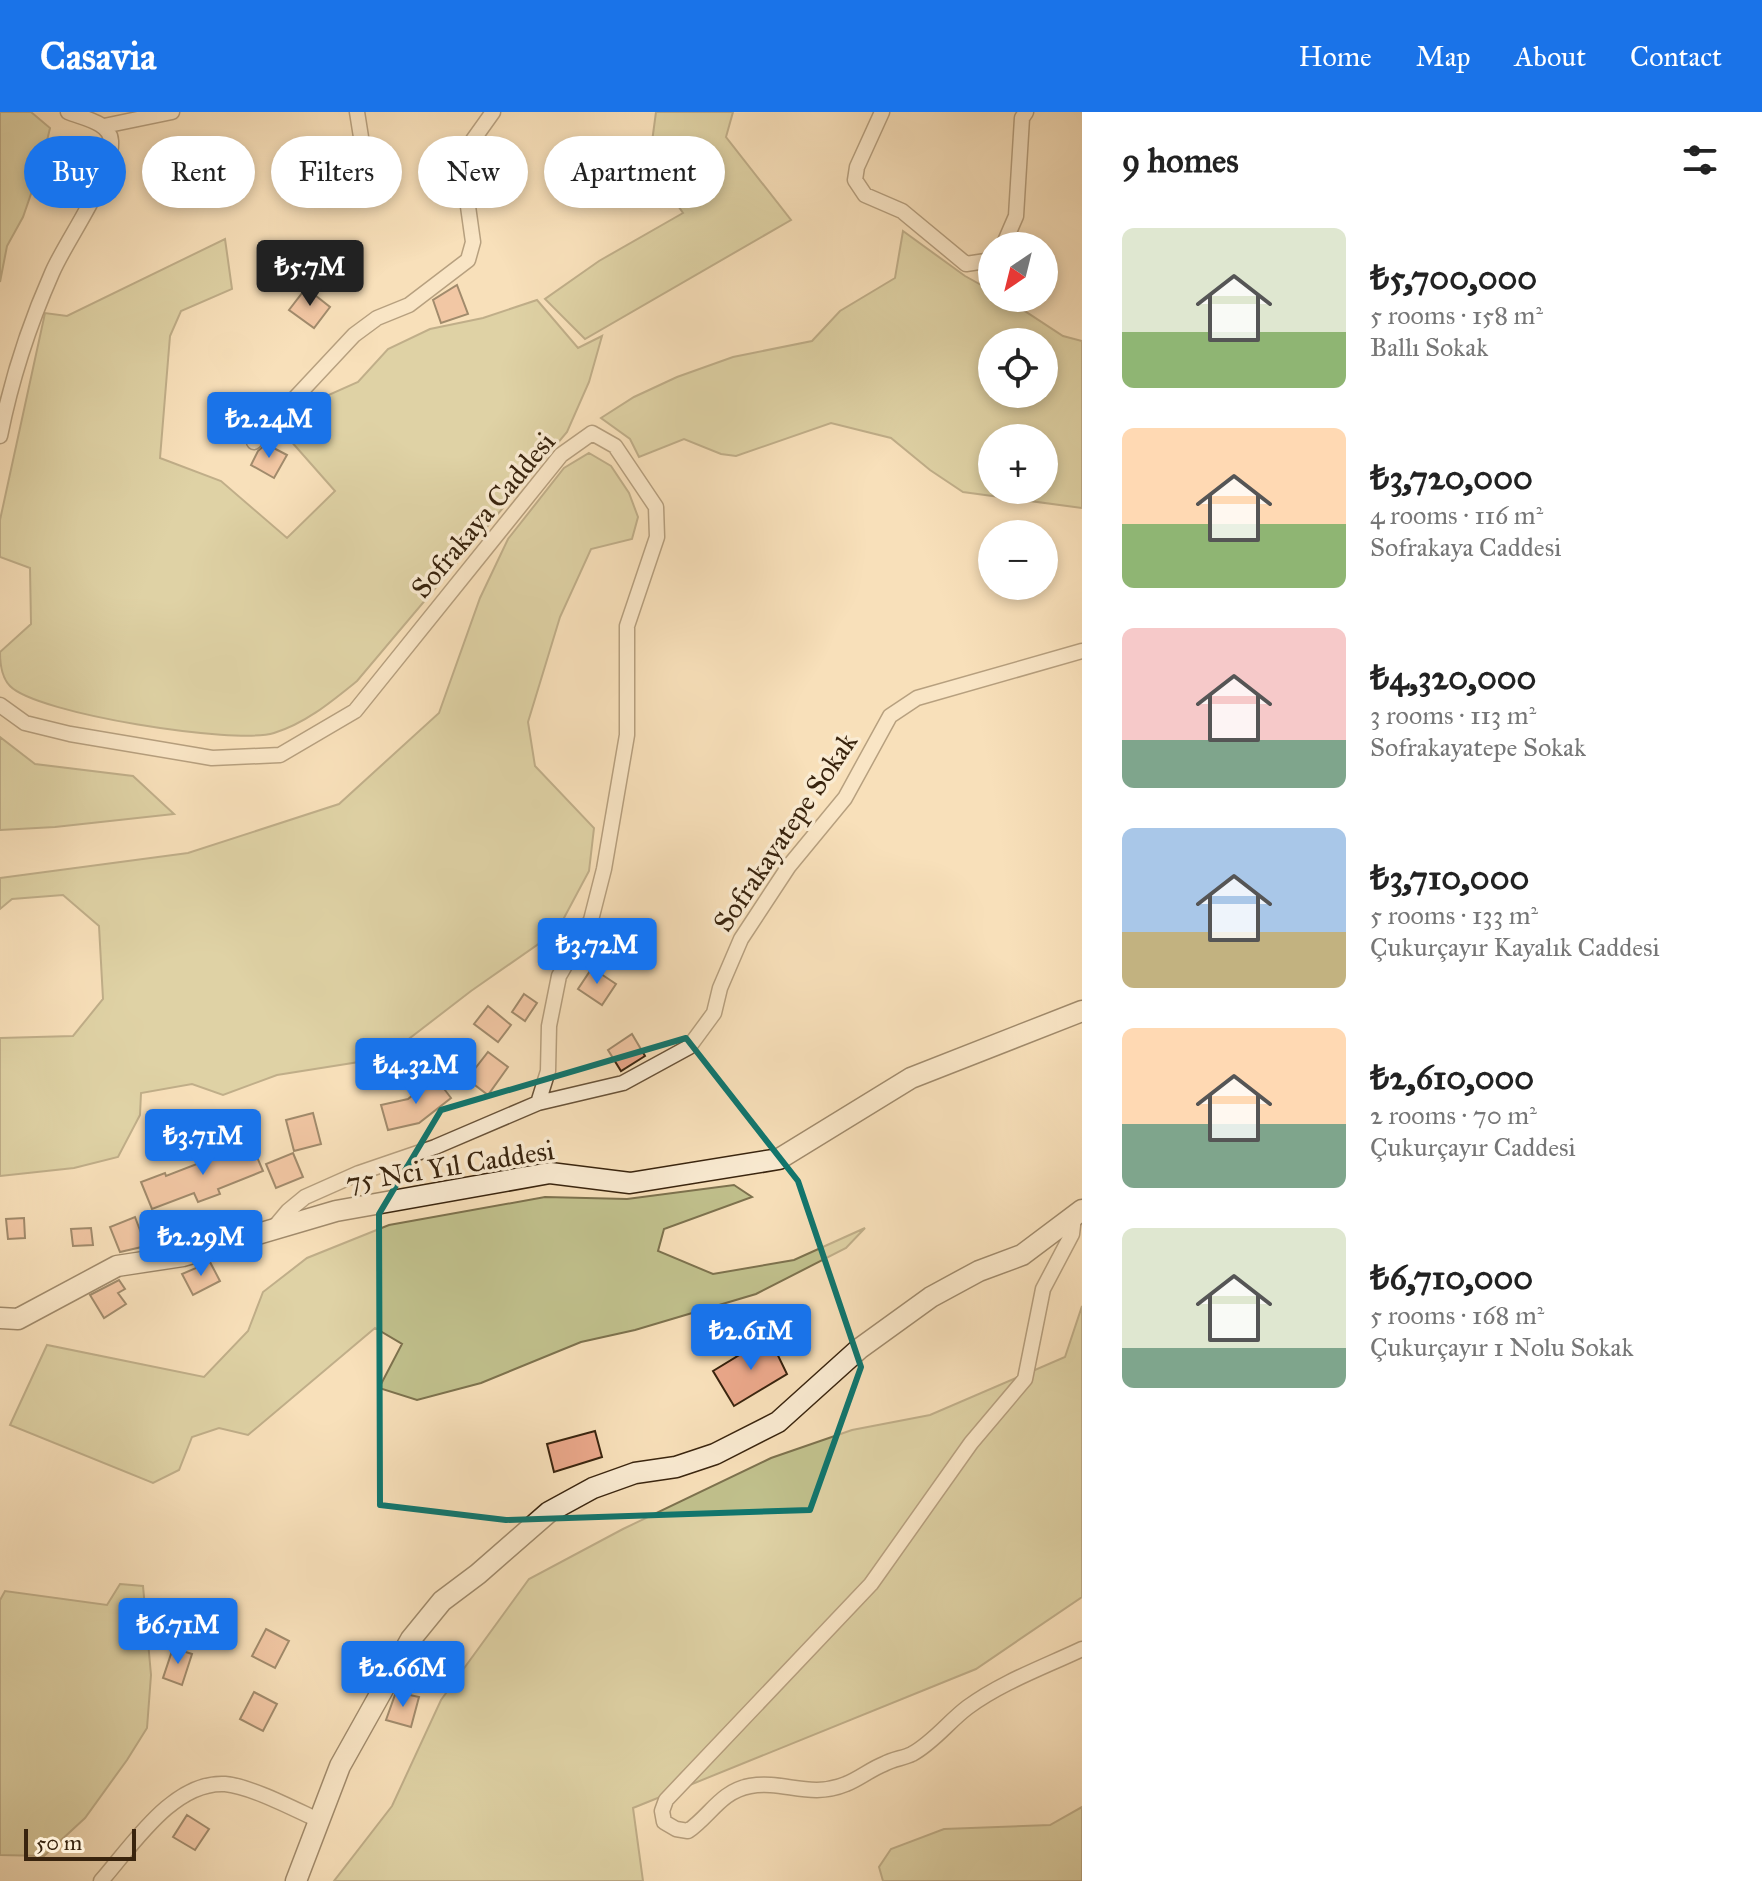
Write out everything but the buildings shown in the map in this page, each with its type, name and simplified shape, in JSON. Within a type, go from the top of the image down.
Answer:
[{"type":"street","points":[[68,112],[104,126],[172,112]]},
{"type":"street","points":[[357,112],[361,136]]},
{"type":"street","points":[[254,442],[354,335],[377,318],[409,305],[468,260],[473,242],[465,185],[473,140],[493,112]]},
{"type":"street","points":[[882,112],[857,167],[855,180],[865,195],[902,211],[966,264],[978,262]]},
{"type":"street","points":[[1009,232],[1016,216],[1022,118],[1026,112]]},
{"type":"street","points":[[0,436],[9,389],[52,273],[106,170],[111,138],[104,126]]},
{"type":"street","name":"Sofrakaya Caddesi","points":[[0,705],[25,723],[70,734],[212,758],[280,755],[355,711],[561,455],[592,433],[615,446],[656,507],[657,537],[627,626],[627,735],[604,869],[591,920],[559,976],[549,1026],[548,1071],[538,1103]]},
{"type":"street","name":"Sofrakayatepe Sokak","points":[[272,1230],[305,1197],[359,1173],[435,1147],[538,1103],[623,1083],[689,1047],[714,1013],[720,988],[741,939],[789,866],[845,798],[890,716],[917,698],[1082,651]]},
{"type":"street","name":"75 Nci Yıl Caddesi","points":[[0,1318],[18,1319],[117,1266],[183,1256],[336,1211],[550,1173],[630,1183],[779,1159],[911,1078],[1082,1011]]},
{"type":"street","points":[[1078,1213],[1072,1234],[1043,1289],[1025,1379],[971,1443],[871,1584],[666,1800],[662,1811],[664,1822],[688,1831],[700,1823],[714,1804],[750,1786],[791,1787],[817,1792],[846,1784],[886,1762],[911,1754],[992,1691],[1082,1649]]},
{"type":"street","points":[[296,1881],[340,1766],[411,1639],[442,1601],[549,1512],[593,1488],[715,1454],[778,1422],[859,1349],[931,1297],[979,1271],[1022,1255],[1078,1213]]},
{"type":"street","points":[[101,1881],[167,1806],[196,1788],[225,1784],[271,1798],[318,1820]]},
{"type":"highlighted area","points":[[686,1038],[798,1181],[861,1367],[810,1510],[506,1520],[380,1505],[379,1214],[441,1110]]},
{"type":"green space","points":[[0,112],[31,112],[50,128],[48,136],[24,136],[26,208],[7,246],[0,282]]},
{"type":"green space","points":[[656,112],[733,112],[726,137],[791,220],[585,339],[545,299],[599,261],[683,213],[680,208],[725,208],[725,136],[653,136]]},
{"type":"green space","points":[[903,231],[978,283],[978,312],[1026,312],[1051,328],[978,328],[978,408],[1058,408],[1058,333],[1082,341],[1082,508],[1052,504],[1058,504],[1058,424],[978,424],[978,494],[963,492],[891,438],[831,423],[736,456],[721,454],[684,439],[639,457],[630,439],[601,418],[634,397],[677,377],[733,357],[812,341],[840,311],[895,278]]},
{"type":"green space","points":[[225,239],[232,289],[181,311],[170,336],[160,458],[221,481],[287,538],[335,491],[282,431],[315,401],[358,382],[388,349],[430,329],[483,318],[537,300],[578,348],[602,336],[589,382],[567,432],[357,681],[307,718],[274,733],[221,735],[95,716],[28,697],[7,682],[0,652],[31,624],[30,568],[0,557],[0,520],[45,313],[67,316]]},
{"type":"green space","points":[[589,453],[611,466],[629,493],[638,517],[632,539],[591,549],[560,617],[528,722],[535,766],[594,828],[589,871],[557,931],[471,991],[384,1058],[277,1075],[223,1095],[192,1084],[141,1093],[140,1115],[118,1157],[74,1168],[0,1176],[0,1038],[73,1036],[103,999],[99,926],[63,895],[12,899],[0,909],[0,878],[188,853],[339,804],[439,713],[480,598],[508,539],[564,468]]},
{"type":"green space","points":[[0,737],[35,764],[133,776],[174,814],[0,830]]},
{"type":"green space","points":[[734,1185],[752,1197],[664,1229],[658,1251],[713,1274],[794,1260],[865,1228],[846,1248],[756,1294],[635,1330],[581,1342],[481,1383],[417,1400],[379,1388],[402,1344],[375,1328],[248,1435],[219,1428],[192,1437],[179,1470],[153,1483],[10,1425],[47,1345],[204,1377],[248,1331],[263,1292],[307,1258],[389,1225],[545,1197],[627,1199]]},
{"type":"green space","points":[[1082,1306],[1082,1597],[976,1669],[633,1808],[643,1881],[334,1881],[392,1806],[441,1700],[529,1579],[623,1529],[771,1458],[852,1430],[930,1415],[1065,1357]]},
{"type":"green space","points":[[120,1584],[143,1586],[151,1675],[147,1728],[85,1818],[44,1856],[0,1855],[0,1600],[5,1591],[107,1605]]},
{"type":"green space","points":[[1082,1807],[1082,1881],[883,1881],[879,1867],[891,1849],[944,1829],[1050,1825]]}]
